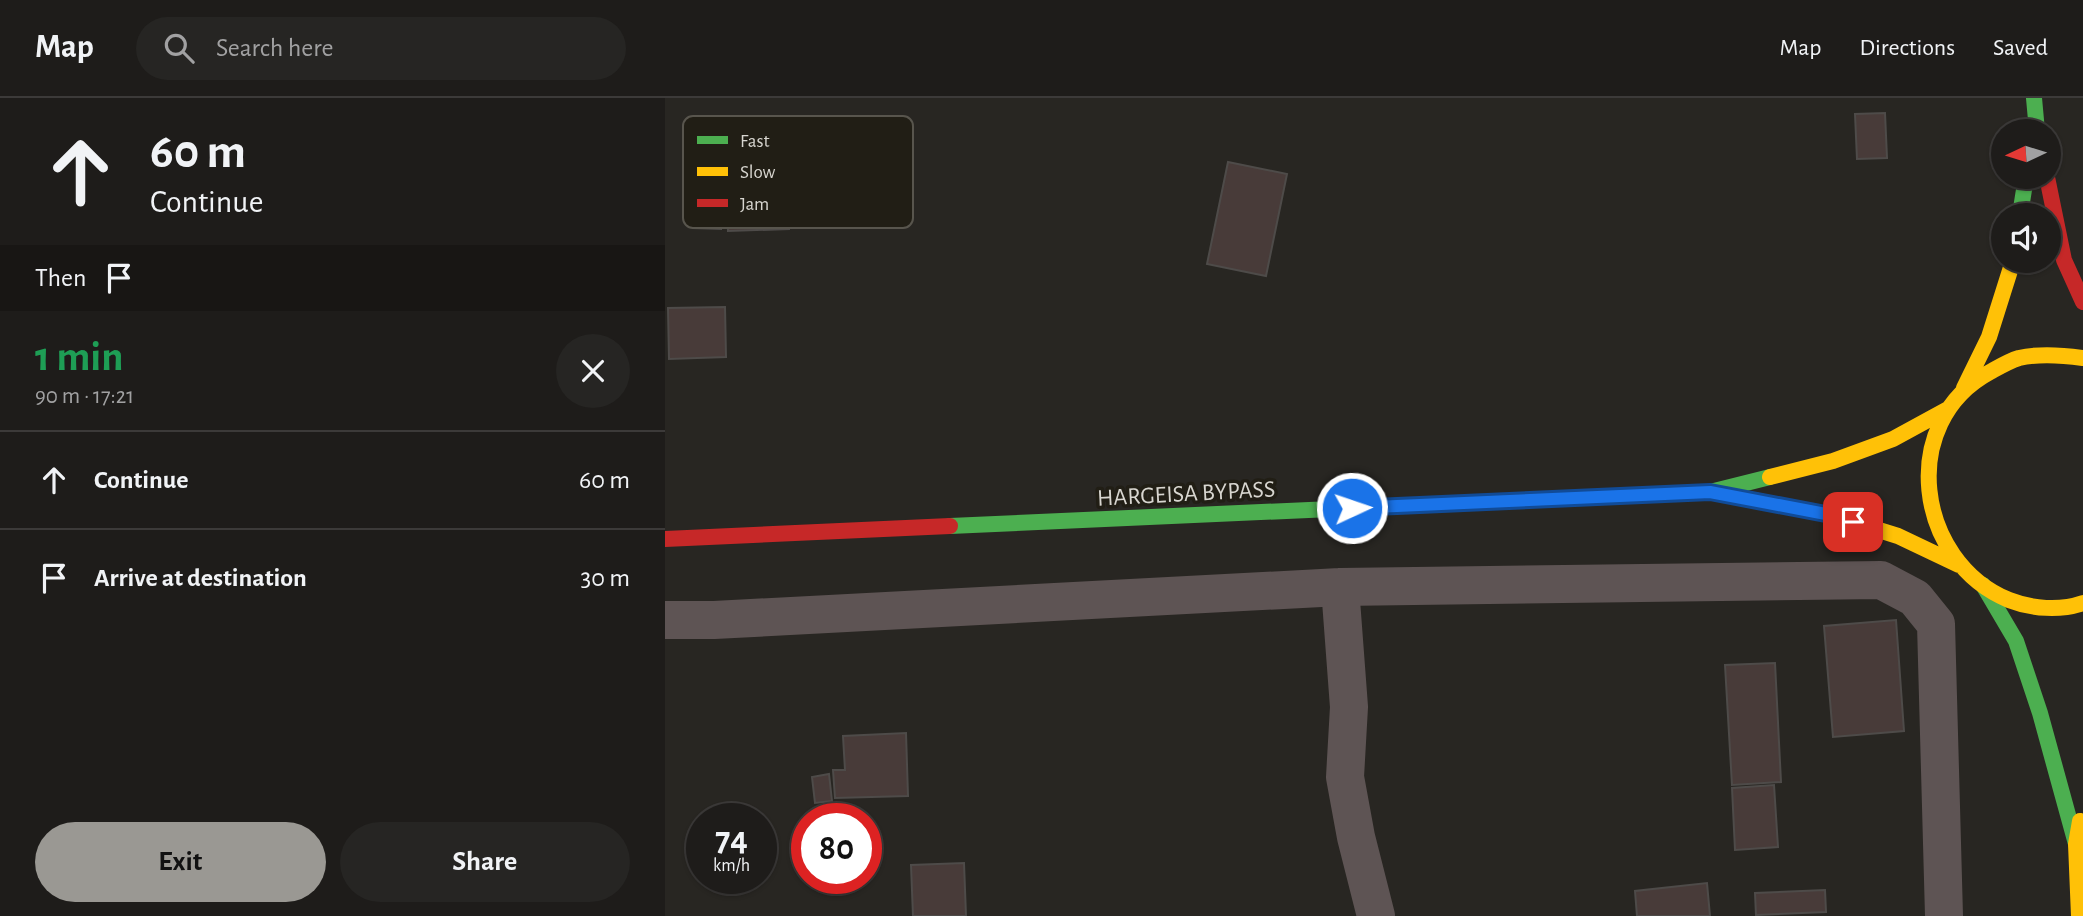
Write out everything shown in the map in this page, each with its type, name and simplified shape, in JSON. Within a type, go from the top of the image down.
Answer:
[{"type":"highway","points":[[2034,98],[2035,119]]},
{"type":"highway","points":[[2049,189],[2064,260],[2083,302]]},
{"type":"highway","points":[[1962,393],[1989,337],[2009,273]]},
{"type":"highway","points":[[1958,565],[1935,528],[1926,486],[1930,446],[1948,409],[1975,380],[2010,361],[2049,353],[2083,358]]},
{"type":"highway","points":[[1710,492],[1833,461],[1893,439],[1948,409]]},
{"type":"highway","points":[[1710,492],[1831,515],[1898,536],[1958,565],[1993,592],[2034,607],[2083,603]]},
{"type":"highway","name":"HARGEISA BYPASS","points":[[665,539],[1710,492]]},
{"type":"highway","points":[[1983,585],[2016,641],[2041,713],[2075,844],[2078,916]]},
{"type":"highway","points":[[2075,844],[2083,801]]},
{"type":"street","points":[[665,620],[714,620],[1340,587],[1881,580],[1915,598],[1936,624],[1944,916]]},
{"type":"street","points":[[1340,587],[1349,706],[1345,777],[1356,837],[1376,916]]},
{"type":"building","points":[[1885,113],[1887,158],[1857,159],[1855,114]]},
{"type":"building","points":[[1228,162],[1287,174],[1266,276],[1207,264]]},
{"type":"building","points":[[728,228],[789,229],[728,231]]},
{"type":"building","points":[[725,307],[726,357],[669,359],[668,308]]},
{"type":"building","points":[[1896,620],[1904,731],[1833,737],[1824,626]]},
{"type":"building","points":[[1775,663],[1781,782],[1732,785],[1725,665]]},
{"type":"building","points":[[906,733],[908,796],[835,798],[833,770],[845,770],[843,736]]},
{"type":"building","points":[[829,774],[832,801],[815,803],[812,777]]},
{"type":"building","points":[[1774,785],[1778,847],[1735,850],[1732,788]]},
{"type":"building","points":[[964,863],[966,916],[913,916],[911,865]]},
{"type":"building","points":[[1707,883],[1710,916],[1637,916],[1635,891]]},
{"type":"building","points":[[1825,890],[1826,912],[1756,915],[1755,893]]},
{"type":"traffic: fast","points":[[2034,98],[2036,119]]},
{"type":"traffic: fast","points":[[2022,203],[2024,189]]},
{"type":"traffic: fast","points":[[950,526],[1710,492],[1770,477]]},
{"type":"traffic: fast","points":[[1983,585],[2016,641],[2040,713],[2076,844]]},
{"type":"traffic: slow","points":[[1964,388],[1989,337],[2009,273]]},
{"type":"traffic: slow","points":[[2083,358],[2051,355],[2019,358],[1990,372],[1960,395],[1941,423],[1930,456],[1929,490],[1937,524],[1953,555],[1977,581],[2009,600],[2027,605],[2056,608],[2083,603]]},
{"type":"traffic: slow","points":[[1770,477],[1833,461],[1893,439],[1948,409]]},
{"type":"traffic: slow","points":[[1722,494],[1831,515],[1898,536],[1959,565]]},
{"type":"traffic: slow","points":[[2079,916],[2076,844],[2080,821]]},
{"type":"traffic: jam","points":[[2049,189],[2064,260],[2083,302]]},
{"type":"traffic: jam","points":[[665,539],[950,526]]},
{"type":"route","points":[[1352,508],[1710,492],[1831,515],[1853,522]]}]
